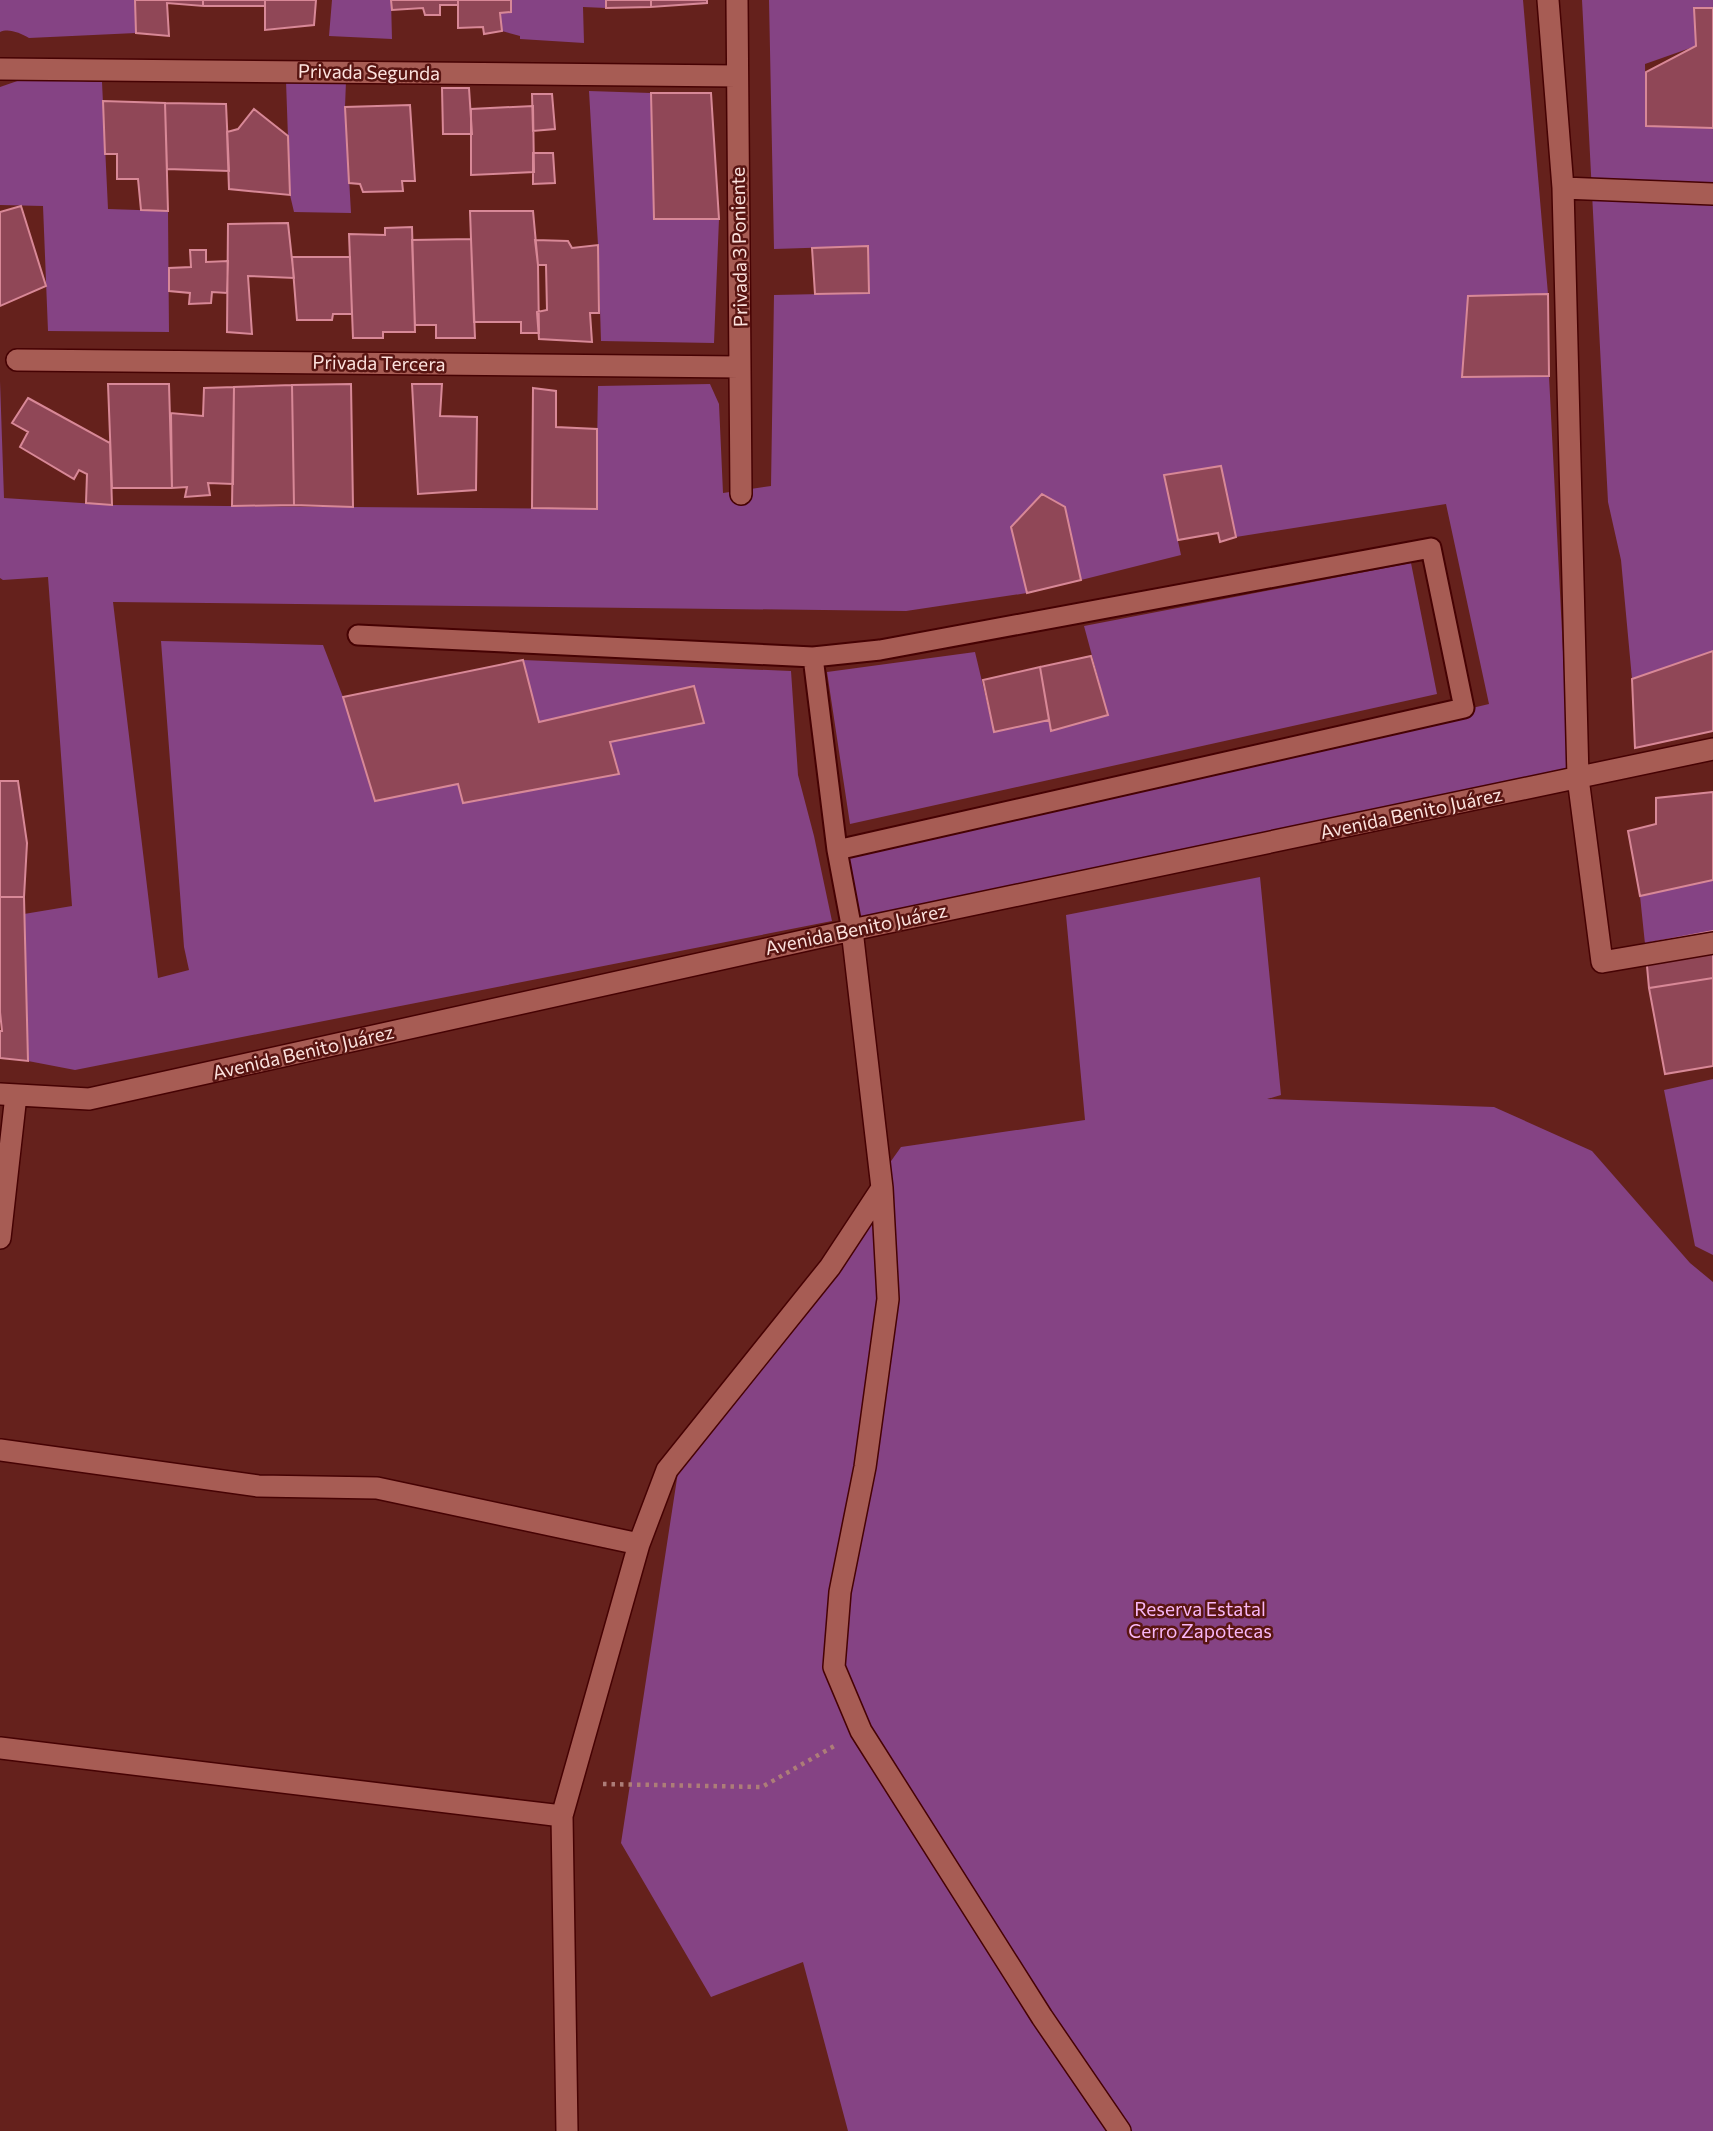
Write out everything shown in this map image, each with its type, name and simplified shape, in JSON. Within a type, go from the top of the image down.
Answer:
[{"type":"street","name":"Privada 3 Poniente","points":[[737,0],[741,494]]},
{"type":"street","points":[[1548,0],[1563,188],[1578,778],[1602,962],[1713,943]]},
{"type":"street","name":"Privada Segunda","points":[[0,69],[737,76]]},
{"type":"street","points":[[1563,188],[1713,194]]},
{"type":"street","name":"Privada Tercera","points":[[17,360],[740,367]]},
{"type":"street","name":"Avenida Benito Juárez","points":[[8,1094],[89,1100],[852,930],[1713,749]]},
{"type":"street","points":[[852,930],[882,1188],[888,1299],[865,1467],[840,1592],[834,1667],[861,1731],[1042,2017],[1120,2131]]},
{"type":"street","points":[[0,1238],[8,1094]]},
{"type":"street","points":[[567,2131],[562,1816],[639,1544],[667,1470],[830,1267],[882,1188]]},
{"type":"street","points":[[0,1450],[258,1486],[377,1488],[639,1544]]},
{"type":"street","points":[[0,1748],[562,1816]]},
{"type":"lane","points":[[358,635],[813,657],[880,650],[1431,548],[1464,708],[837,850]]},
{"type":"lane","points":[[813,657],[837,850],[852,930]]},
{"type":"path","points":[[571,1784],[762,1787],[861,1731]]},
{"type":"green space","points":[[0,0],[135,0],[136,33],[29,38],[11,31],[0,32]]},
{"type":"green space","points":[[332,0],[391,0],[392,39],[329,36]]},
{"type":"green space","points":[[511,0],[606,0],[606,8],[583,7],[584,43],[520,39],[520,36],[502,31],[500,13]]},
{"type":"green space","points":[[769,0],[1523,0],[1548,294],[1468,296],[1462,377],[1549,376],[1569,770],[861,928],[846,856],[1489,704],[1446,504],[1236,537],[1221,466],[1164,476],[1181,555],[1081,580],[1065,507],[1042,494],[1011,527],[1027,593],[906,611],[113,602],[158,978],[189,970],[184,947],[161,641],[323,645],[343,697],[375,801],[458,784],[463,802],[619,773],[610,742],[704,723],[693,686],[539,722],[523,660],[791,671],[798,775],[832,921],[75,1070],[28,1061],[24,914],[72,906],[48,577],[0,578],[0,381],[4,498],[112,505],[596,509],[598,386],[710,384],[719,404],[723,493],[771,486],[774,295],[869,293],[868,246],[774,249]]},
{"type":"green space","points":[[1582,0],[1713,0],[1713,8],[1694,9],[1696,46],[1645,64],[1646,122],[1713,122],[1713,651],[1632,679],[1621,560],[1608,502]]},
{"type":"green space","points":[[26,78],[102,82],[108,209],[168,211],[169,332],[48,331],[43,206],[0,205],[0,87]]},
{"type":"green space","points":[[286,81],[346,81],[351,213],[294,212],[290,195]]},
{"type":"green space","points":[[589,91],[651,93],[654,219],[719,219],[714,343],[601,341]]},
{"type":"green space","points":[[1411,563],[1437,694],[850,824],[827,672],[975,652],[994,732],[1049,720],[1052,731],[1108,715],[1084,626]]},
{"type":"green space","name":"Reserva Estatal Cerro Zapotecas","points":[[1260,877],[1281,1095],[1267,1099],[1494,1107],[1592,1151],[1690,1263],[1713,1282],[1713,2131],[848,2131],[803,1962],[711,1997],[621,1843],[680,1459],[901,1147],[1085,1120],[1066,915]]},
{"type":"green space","points":[[1713,880],[1713,931],[1645,944],[1640,896]]},
{"type":"green space","points":[[1713,1079],[1713,1255],[1695,1246],[1664,1090]]},
{"type":"building","points":[[135,0],[203,0],[203,6],[167,3],[169,36],[136,33]]},
{"type":"building","points":[[203,0],[265,0],[265,6],[203,6]]},
{"type":"building","points":[[265,0],[316,0],[314,25],[265,30]]},
{"type":"building","points":[[391,0],[458,0],[458,5],[440,5],[440,15],[425,15],[423,8],[392,10]]},
{"type":"building","points":[[458,0],[511,0],[511,12],[500,13],[502,31],[484,34],[483,27],[458,28]]},
{"type":"building","points":[[606,0],[651,0],[651,7],[606,8]]},
{"type":"building","points":[[651,0],[707,0],[707,3],[651,7]]},
{"type":"building","points":[[1694,8],[1713,8],[1713,128],[1646,126],[1646,72],[1696,46]]},
{"type":"building","points":[[442,88],[469,88],[472,134],[443,134]]},
{"type":"building","points":[[651,93],[711,93],[719,219],[654,219]]},
{"type":"building","points":[[532,94],[552,94],[555,129],[533,131]]},
{"type":"building","points":[[103,101],[165,103],[168,211],[141,210],[138,179],[117,179],[117,154],[105,154]]},
{"type":"building","points":[[165,103],[226,104],[229,171],[167,169]]},
{"type":"building","points":[[410,105],[415,181],[402,181],[403,191],[363,192],[360,184],[349,183],[345,107]]},
{"type":"building","points":[[533,106],[534,172],[471,175],[471,109]]},
{"type":"building","points":[[254,109],[288,136],[290,195],[229,189],[227,132],[238,129]]},
{"type":"building","points":[[533,153],[553,153],[555,183],[533,184]]},
{"type":"building","points":[[21,206],[46,286],[0,306],[0,212]]},
{"type":"building","points":[[470,211],[533,211],[538,265],[539,333],[521,333],[521,322],[474,322]]},
{"type":"building","points":[[288,223],[294,278],[248,276],[252,334],[227,332],[228,224]]},
{"type":"building","points":[[412,227],[415,332],[383,332],[383,338],[353,338],[349,234],[385,235],[385,228]]},
{"type":"building","points":[[471,239],[475,338],[436,338],[436,325],[415,325],[412,240]]},
{"type":"building","points":[[535,240],[568,241],[572,248],[598,245],[599,313],[590,313],[592,342],[539,339],[537,312],[547,310],[546,265],[538,265]]},
{"type":"building","points":[[868,246],[869,293],[815,294],[812,248]]},
{"type":"building","points":[[190,250],[206,250],[206,262],[228,261],[227,293],[212,292],[211,303],[189,304],[190,293],[169,291],[169,268],[191,267]]},
{"type":"building","points":[[292,257],[350,257],[352,314],[333,314],[332,320],[297,320]]},
{"type":"building","points":[[1548,294],[1549,376],[1462,377],[1468,296]]},
{"type":"building","points":[[108,384],[169,384],[172,488],[112,488]]},
{"type":"building","points":[[351,384],[353,507],[294,505],[292,385]]},
{"type":"building","points":[[412,384],[442,384],[440,416],[477,417],[476,490],[418,494]]},
{"type":"building","points":[[292,385],[294,505],[232,506],[234,387]]},
{"type":"building","points":[[234,387],[233,484],[208,483],[210,495],[185,497],[187,487],[172,488],[171,413],[203,416],[204,388]]},
{"type":"building","points":[[533,388],[556,391],[556,427],[597,429],[597,509],[532,508]]},
{"type":"building","points":[[28,398],[110,443],[112,505],[86,503],[87,474],[79,470],[74,479],[20,447],[28,432],[12,423]]},
{"type":"building","points":[[1221,466],[1236,537],[1220,542],[1218,533],[1178,540],[1164,475]]},
{"type":"building","points":[[1042,494],[1065,507],[1081,580],[1027,593],[1011,527]]},
{"type":"building","points":[[1713,651],[1713,731],[1635,748],[1632,679]]},
{"type":"building","points":[[1091,656],[1108,715],[1051,731],[1040,667]]},
{"type":"building","points":[[523,660],[539,722],[694,686],[704,723],[610,742],[619,774],[463,803],[458,784],[375,801],[343,697]]},
{"type":"building","points":[[1040,667],[1049,720],[994,732],[983,680]]},
{"type":"building","points":[[0,781],[18,781],[27,843],[24,897],[0,897]]},
{"type":"building","points":[[1713,792],[1713,880],[1640,896],[1628,831],[1656,824],[1656,798]]},
{"type":"building","points":[[0,897],[24,897],[28,1061],[0,1058]]},
{"type":"building","points":[[1713,931],[1713,978],[1649,988],[1645,944]]},
{"type":"building","points":[[1713,978],[1713,1066],[1665,1074],[1649,988]]}]
